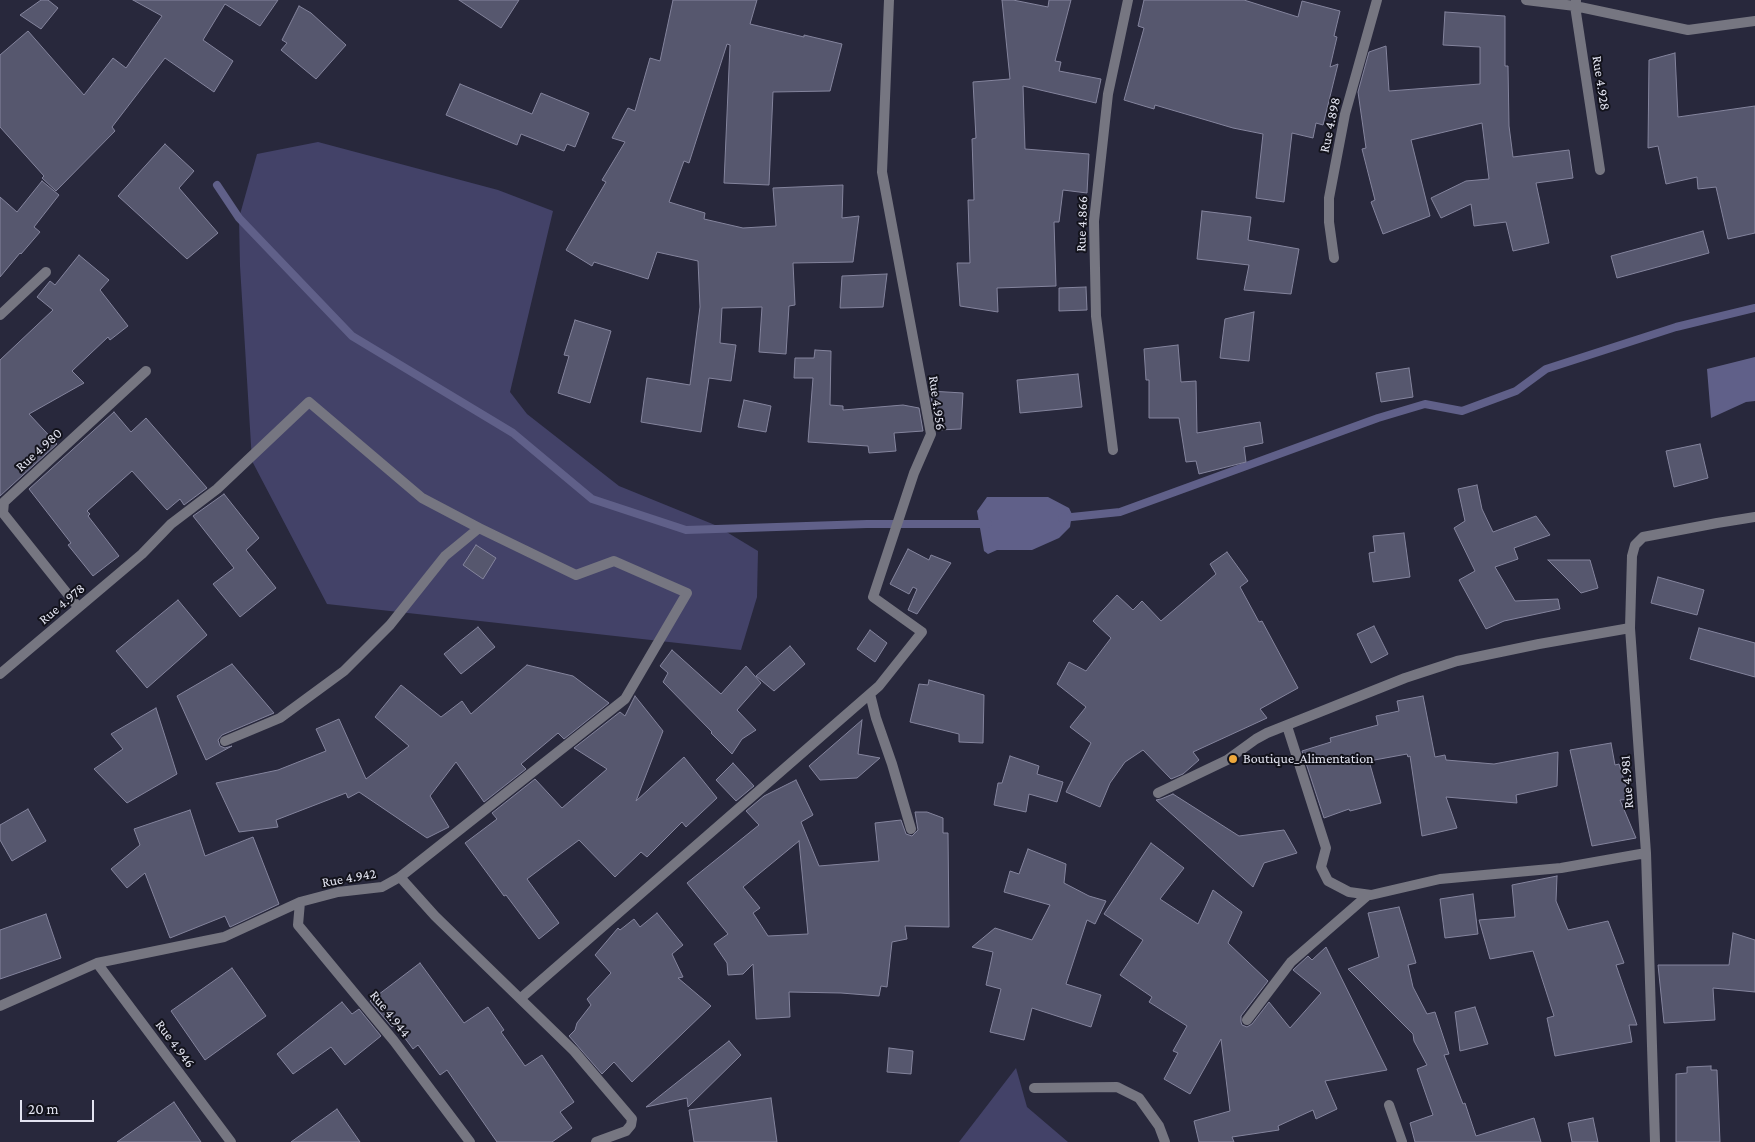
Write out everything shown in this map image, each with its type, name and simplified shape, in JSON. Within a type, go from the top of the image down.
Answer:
[{"type":"street","name":"Rue 4.956","points":[[521,998],[879,686],[922,632],[873,597],[914,473],[931,434],[882,172],[889,0]]},
{"type":"street","name":"Rue 4.866","points":[[1114,450],[1096,316],[1094,221],[1108,94],[1128,0]]},
{"type":"street","name":"Rue 4.898","points":[[1334,258],[1329,222],[1329,198],[1345,114],[1377,0]]},
{"type":"street","points":[[1526,0],[1576,3],[1688,30],[1755,21]]},
{"type":"street","name":"Rue 4.928","points":[[1576,3],[1600,170]]},
{"type":"street","points":[[0,315],[46,272]]},
{"type":"street","name":"Rue 4.980","points":[[78,607],[3,513],[4,502],[146,370]]},
{"type":"street","name":"Rue 4.978","points":[[0,674],[142,554],[171,524],[217,489],[308,402],[422,498],[479,528]]},
{"type":"street","name":"Rue 4.981","points":[[1655,1142],[1646,853],[1630,628],[1632,556],[1634,545],[1644,537],[1717,522],[1755,517]]},
{"type":"street","points":[[225,741],[280,718],[344,671],[390,625],[445,556],[479,528]]},
{"type":"street","name":"Rue 4.942","points":[[0,1006],[97,962],[224,937],[300,902],[338,892],[382,887],[400,877],[625,699],[687,593],[614,561],[576,575],[479,528]]},
{"type":"street","points":[[1158,793],[1227,760],[1256,739],[1405,678],[1457,661],[1630,628]]},
{"type":"street","points":[[870,694],[911,829]]},
{"type":"street","points":[[1287,726],[1326,848],[1321,867],[1328,881],[1349,892],[1368,894],[1440,879],[1560,868],[1646,853]]},
{"type":"street","points":[[400,877],[435,916],[574,1051],[632,1119],[631,1125],[626,1131],[596,1142]]},
{"type":"street","points":[[1247,1020],[1291,962],[1368,894]]},
{"type":"street","name":"Rue 4.944","points":[[300,902],[298,925],[394,1041],[470,1142]]},
{"type":"street","name":"Rue 4.946","points":[[97,962],[231,1142]]},
{"type":"street","points":[[1034,1088],[1117,1086],[1139,1098],[1159,1126],[1165,1142]]},
{"type":"street","points":[[1389,1105],[1402,1142]]},
{"type":"shaded area","points":[[318,142],[498,190],[553,211],[510,392],[527,414],[619,486],[715,525],[758,551],[757,597],[741,650],[327,604],[252,461],[240,266],[239,218],[257,154]]},
{"type":"shaded area","points":[[1016,1068],[1027,1107],[1068,1142],[959,1142]]},
{"type":"water","points":[[1755,357],[1755,401],[1746,402],[1711,418],[1707,369]]},
{"type":"water","points":[[987,497],[1048,497],[1069,508],[1072,514],[1070,527],[1059,538],[1032,550],[997,550],[988,554],[984,551],[977,511]]},
{"type":"building","points":[[41,0],[48,0],[58,8],[41,29],[20,15]]},
{"type":"building","points":[[133,0],[278,0],[260,26],[225,4],[203,40],[233,61],[214,92],[165,58],[112,127],[115,131],[56,191],[42,178],[44,176],[0,127],[0,55],[28,31],[84,95],[113,58],[126,68],[162,16]]},
{"type":"building","points":[[459,0],[519,0],[501,28]]},
{"type":"building","points":[[673,0],[757,0],[750,24],[842,44],[830,91],[773,92],[769,185],[724,183],[730,45],[727,44],[689,163],[684,161],[669,202],[705,213],[704,219],[743,228],[776,226],[773,188],[843,185],[842,218],[859,216],[853,262],[793,263],[795,305],[789,306],[786,354],[759,352],[762,307],[722,308],[720,343],[736,345],[731,381],[709,378],[701,432],[641,422],[647,378],[690,385],[700,307],[698,261],[657,252],[648,279],[594,262],[592,266],[566,250],[606,182],[602,180],[625,142],[612,138],[628,108],[635,111],[650,58],[660,61]]},
{"type":"building","points":[[1002,0],[1013,0],[1048,7],[1049,0],[1071,0],[1055,61],[1061,62],[1059,71],[1101,79],[1096,103],[1023,86],[1025,149],[1089,154],[1087,193],[1063,190],[1059,222],[1054,222],[1056,286],[997,288],[998,312],[960,306],[957,263],[970,263],[968,200],[974,200],[972,139],[976,138],[973,82],[1010,79]]},
{"type":"building","points":[[1144,0],[1244,0],[1298,17],[1302,1],[1340,11],[1334,36],[1337,37],[1330,67],[1338,64],[1323,125],[1316,123],[1313,138],[1292,133],[1284,202],[1256,198],[1263,134],[1233,128],[1155,105],[1154,109],[1124,100],[1144,28],[1138,26]]},
{"type":"building","points":[[299,6],[311,13],[346,45],[316,79],[281,50],[287,43],[282,40]]},
{"type":"building","points":[[1445,12],[1505,16],[1505,66],[1508,66],[1509,126],[1513,157],[1569,150],[1573,178],[1536,183],[1549,243],[1513,251],[1506,222],[1474,226],[1471,204],[1441,218],[1431,198],[1466,181],[1489,179],[1482,123],[1411,140],[1430,216],[1383,234],[1371,202],[1375,200],[1362,149],[1366,148],[1358,92],[1369,52],[1386,46],[1389,91],[1480,84],[1480,47],[1443,45]]},
{"type":"building","points":[[1675,53],[1678,117],[1755,106],[1755,233],[1728,239],[1716,187],[1698,189],[1697,177],[1666,184],[1658,146],[1648,148],[1649,60]]},
{"type":"building","points":[[460,84],[532,114],[541,93],[589,113],[575,147],[567,144],[564,151],[521,134],[517,145],[446,115]]},
{"type":"building","points":[[165,144],[194,171],[179,188],[218,233],[187,259],[118,196]]},
{"type":"building","points":[[42,181],[59,195],[34,227],[40,232],[0,277],[0,197],[17,212]]},
{"type":"building","points":[[1202,211],[1251,217],[1248,240],[1299,249],[1291,294],[1244,290],[1249,265],[1197,259]]},
{"type":"building","points":[[1703,231],[1709,253],[1617,278],[1611,256]]},
{"type":"building","points":[[79,255],[109,280],[100,290],[128,326],[110,340],[108,337],[72,371],[84,383],[29,414],[57,444],[0,496],[0,360],[53,310],[37,297],[50,281],[55,285]]},
{"type":"building","points":[[887,274],[883,307],[840,308],[842,276]]},
{"type":"building","points":[[1086,287],[1087,310],[1059,311],[1059,288]]},
{"type":"building","points":[[1254,312],[1249,361],[1220,358],[1225,319]]},
{"type":"building","points":[[575,320],[611,331],[590,403],[558,393],[569,356],[564,355]]},
{"type":"building","points":[[1178,345],[1181,382],[1196,381],[1197,433],[1260,422],[1263,443],[1244,447],[1246,462],[1199,474],[1196,461],[1186,462],[1179,418],[1149,418],[1149,380],[1146,380],[1144,349]]},
{"type":"building","points":[[815,350],[831,351],[830,405],[843,406],[843,410],[903,405],[919,408],[923,431],[894,433],[896,451],[869,453],[868,446],[808,442],[813,378],[794,378],[795,358],[814,358]]},
{"type":"building","points":[[1409,368],[1413,397],[1381,402],[1376,373]]},
{"type":"building","points":[[1078,374],[1082,407],[1020,413],[1017,380]]},
{"type":"building","points":[[930,391],[963,393],[961,429],[937,430]]},
{"type":"building","points":[[744,400],[771,406],[766,432],[738,427]]},
{"type":"building","points":[[114,412],[131,432],[146,418],[207,488],[184,505],[180,499],[167,510],[132,471],[87,511],[90,514],[88,516],[119,556],[93,576],[68,545],[71,543],[29,489]]},
{"type":"building","points":[[1700,444],[1708,478],[1674,487],[1666,451]]},
{"type":"building","points":[[1477,485],[1482,509],[1493,532],[1536,516],[1550,535],[1514,548],[1518,559],[1495,567],[1515,601],[1558,599],[1560,609],[1504,621],[1486,629],[1459,580],[1475,571],[1454,528],[1465,521],[1458,489]]},
{"type":"building","points":[[224,494],[259,538],[246,550],[276,588],[240,617],[213,584],[234,568],[193,516]]},
{"type":"building","points":[[1404,533],[1410,577],[1373,582],[1369,553],[1375,552],[1373,536]]},
{"type":"building","points":[[476,545],[496,558],[483,579],[463,565]]},
{"type":"building","points":[[908,549],[929,560],[931,555],[951,563],[917,614],[908,610],[917,589],[913,587],[909,594],[890,584]]},
{"type":"building","points":[[1227,552],[1248,581],[1240,587],[1259,622],[1262,621],[1298,688],[1260,709],[1267,718],[1193,752],[1199,760],[1183,774],[1171,779],[1143,750],[1125,762],[1110,783],[1100,807],[1066,792],[1091,743],[1070,727],[1086,707],[1057,684],[1069,662],[1086,671],[1111,638],[1093,621],[1117,595],[1133,610],[1142,601],[1161,621],[1216,574],[1210,564]]},
{"type":"building","points":[[1548,560],[1590,560],[1598,588],[1581,593]]},
{"type":"building","points":[[1658,577],[1704,590],[1697,615],[1651,603]]},
{"type":"building","points":[[178,600],[207,635],[147,688],[116,651]]},
{"type":"building","points":[[1374,626],[1388,654],[1371,663],[1357,634]]},
{"type":"building","points":[[478,627],[495,647],[461,674],[444,654]]},
{"type":"building","points":[[1699,628],[1755,643],[1755,677],[1690,659]]},
{"type":"building","points":[[870,630],[887,643],[875,662],[857,649]]},
{"type":"building","points":[[790,646],[805,664],[774,691],[756,676]]},
{"type":"building","points":[[672,650],[721,694],[746,666],[761,683],[737,710],[756,730],[742,739],[732,754],[663,682],[668,673],[660,666]]},
{"type":"building","points":[[232,664],[274,713],[222,735],[218,740],[220,746],[225,748],[232,746],[206,760],[177,696]]},
{"type":"building","points":[[527,665],[573,676],[609,703],[564,739],[558,733],[521,764],[526,769],[484,802],[456,762],[430,796],[449,827],[427,838],[359,792],[348,798],[346,793],[276,820],[278,827],[239,832],[216,783],[278,770],[326,751],[316,729],[339,719],[366,779],[409,746],[375,717],[401,685],[441,717],[462,701],[471,714]]},
{"type":"building","points":[[929,680],[984,695],[983,743],[959,742],[959,734],[910,722],[919,684],[928,685]]},
{"type":"building","points":[[635,696],[663,731],[636,801],[684,757],[717,798],[686,827],[682,822],[647,857],[641,852],[615,877],[579,840],[527,879],[559,923],[539,939],[465,843],[497,819],[492,813],[535,779],[562,808],[607,769],[574,748],[620,712],[625,716]]},
{"type":"building","points":[[1423,696],[1435,757],[1445,755],[1446,760],[1494,764],[1558,752],[1557,786],[1516,795],[1517,803],[1446,797],[1457,828],[1422,836],[1410,756],[1408,757],[1407,754],[1369,761],[1381,803],[1350,811],[1349,809],[1324,818],[1302,751],[1331,742],[1330,738],[1378,725],[1376,716],[1399,711],[1397,701]]},
{"type":"building","points":[[156,708],[177,774],[127,803],[94,769],[123,749],[111,734]]},
{"type":"building","points":[[862,720],[858,754],[880,758],[857,778],[820,780],[809,766]]},
{"type":"building","points":[[1611,743],[1615,765],[1619,764],[1630,799],[1620,800],[1636,838],[1592,846],[1570,750]]},
{"type":"building","points":[[1010,756],[1039,766],[1037,774],[1063,782],[1057,802],[1029,794],[1026,812],[994,805],[998,783],[1002,783]]},
{"type":"building","points":[[733,763],[754,786],[736,801],[716,780]]},
{"type":"building","points":[[796,780],[813,815],[801,822],[819,866],[879,861],[875,823],[901,820],[906,834],[912,836],[918,830],[915,812],[927,812],[943,818],[943,833],[948,833],[949,927],[905,926],[907,939],[892,942],[887,987],[881,986],[879,996],[789,992],[790,1017],[756,1019],[753,964],[743,974],[728,975],[727,963],[714,944],[728,934],[687,883],[759,825],[746,811],[764,796]],"holes":[[[799,841],[808,934],[768,936],[753,913],[760,908],[743,887]]]},
{"type":"building","points":[[1173,794],[1239,836],[1284,830],[1297,853],[1264,863],[1253,887],[1156,800]]},
{"type":"building","points":[[28,809],[46,841],[12,861],[0,840],[0,825]]},
{"type":"building","points":[[190,810],[205,856],[253,837],[279,904],[230,927],[225,916],[170,938],[145,873],[127,888],[111,869],[140,845],[134,829]]},
{"type":"building","points":[[1151,843],[1184,868],[1160,899],[1198,924],[1213,890],[1242,912],[1228,943],[1268,981],[1241,1016],[1242,1025],[1247,1027],[1252,1024],[1269,1002],[1290,1028],[1321,993],[1293,970],[1308,956],[1312,960],[1326,947],[1387,1070],[1325,1081],[1337,1109],[1316,1119],[1313,1110],[1278,1126],[1279,1130],[1232,1137],[1234,1142],[1199,1142],[1194,1121],[1230,1111],[1221,1039],[1190,1094],[1164,1079],[1178,1053],[1173,1051],[1187,1026],[1149,1002],[1152,997],[1120,975],[1143,940],[1104,914]]},
{"type":"building","points":[[1028,849],[1066,864],[1064,883],[1089,896],[1106,901],[1095,924],[1087,920],[1066,984],[1101,995],[1091,1027],[1032,1008],[1024,1040],[990,1032],[1001,989],[986,985],[993,952],[972,947],[995,928],[1032,940],[1050,905],[1004,892],[1010,871],[1019,874]]},
{"type":"building","points":[[1557,876],[1556,901],[1568,930],[1608,921],[1624,963],[1616,965],[1637,1025],[1629,1025],[1632,1042],[1555,1056],[1547,1018],[1554,1016],[1533,951],[1490,959],[1479,920],[1515,917],[1512,885]]},
{"type":"building","points":[[1473,894],[1478,934],[1445,938],[1440,899]]},
{"type":"building","points":[[1399,907],[1416,963],[1408,965],[1413,987],[1427,1014],[1435,1012],[1449,1054],[1444,1055],[1463,1104],[1465,1103],[1476,1136],[1534,1118],[1541,1142],[1415,1142],[1410,1123],[1433,1115],[1417,1069],[1427,1065],[1414,1041],[1413,1034],[1348,969],[1379,957],[1368,913]]},
{"type":"building","points":[[657,913],[683,945],[672,954],[683,977],[678,978],[711,1006],[632,1082],[614,1062],[602,1074],[569,1036],[591,1005],[587,999],[611,973],[595,955],[618,928],[620,930],[634,919],[640,927]]},
{"type":"building","points":[[46,914],[61,958],[0,979],[0,930]]},
{"type":"building","points":[[1733,933],[1755,940],[1755,992],[1713,988],[1715,1020],[1664,1023],[1658,965],[1729,965]]},
{"type":"building","points":[[420,963],[464,1023],[488,1007],[504,1030],[501,1032],[525,1066],[542,1055],[574,1102],[560,1112],[572,1128],[552,1142],[497,1142],[447,1070],[440,1075],[418,1045],[413,1049],[395,1025],[392,1027],[370,1001]]},
{"type":"building","points":[[232,968],[266,1016],[205,1060],[171,1011]]},
{"type":"building","points":[[342,1002],[352,1014],[359,1009],[381,1036],[345,1065],[331,1047],[293,1074],[277,1054]]},
{"type":"building","points":[[1475,1007],[1488,1044],[1460,1051],[1455,1012]]},
{"type":"building","points":[[729,1041],[741,1055],[688,1107],[687,1098],[646,1107]]},
{"type":"building","points":[[889,1048],[913,1051],[911,1074],[887,1072]]},
{"type":"building","points":[[1711,1066],[1711,1070],[1717,1070],[1720,1142],[1676,1142],[1676,1074],[1687,1073],[1687,1067]]},
{"type":"building","points":[[771,1098],[777,1142],[694,1142],[689,1110]]},
{"type":"building","points":[[174,1102],[201,1142],[117,1142]]},
{"type":"building","points":[[337,1109],[360,1142],[291,1142]]},
{"type":"building","points":[[1593,1118],[1598,1142],[1572,1142],[1568,1123]]},
{"type":"waterway","points":[[217,185],[239,218],[352,336],[513,433],[592,499],[686,530],[867,524],[988,524]]},
{"type":"waterway","points":[[1062,518],[1120,512],[1378,418],[1425,404],[1462,411],[1516,391],[1546,369],[1676,327],[1755,308]]},
{"type":"place","name":"Boutique_Alimentation","points":[[1233,759]]}]
